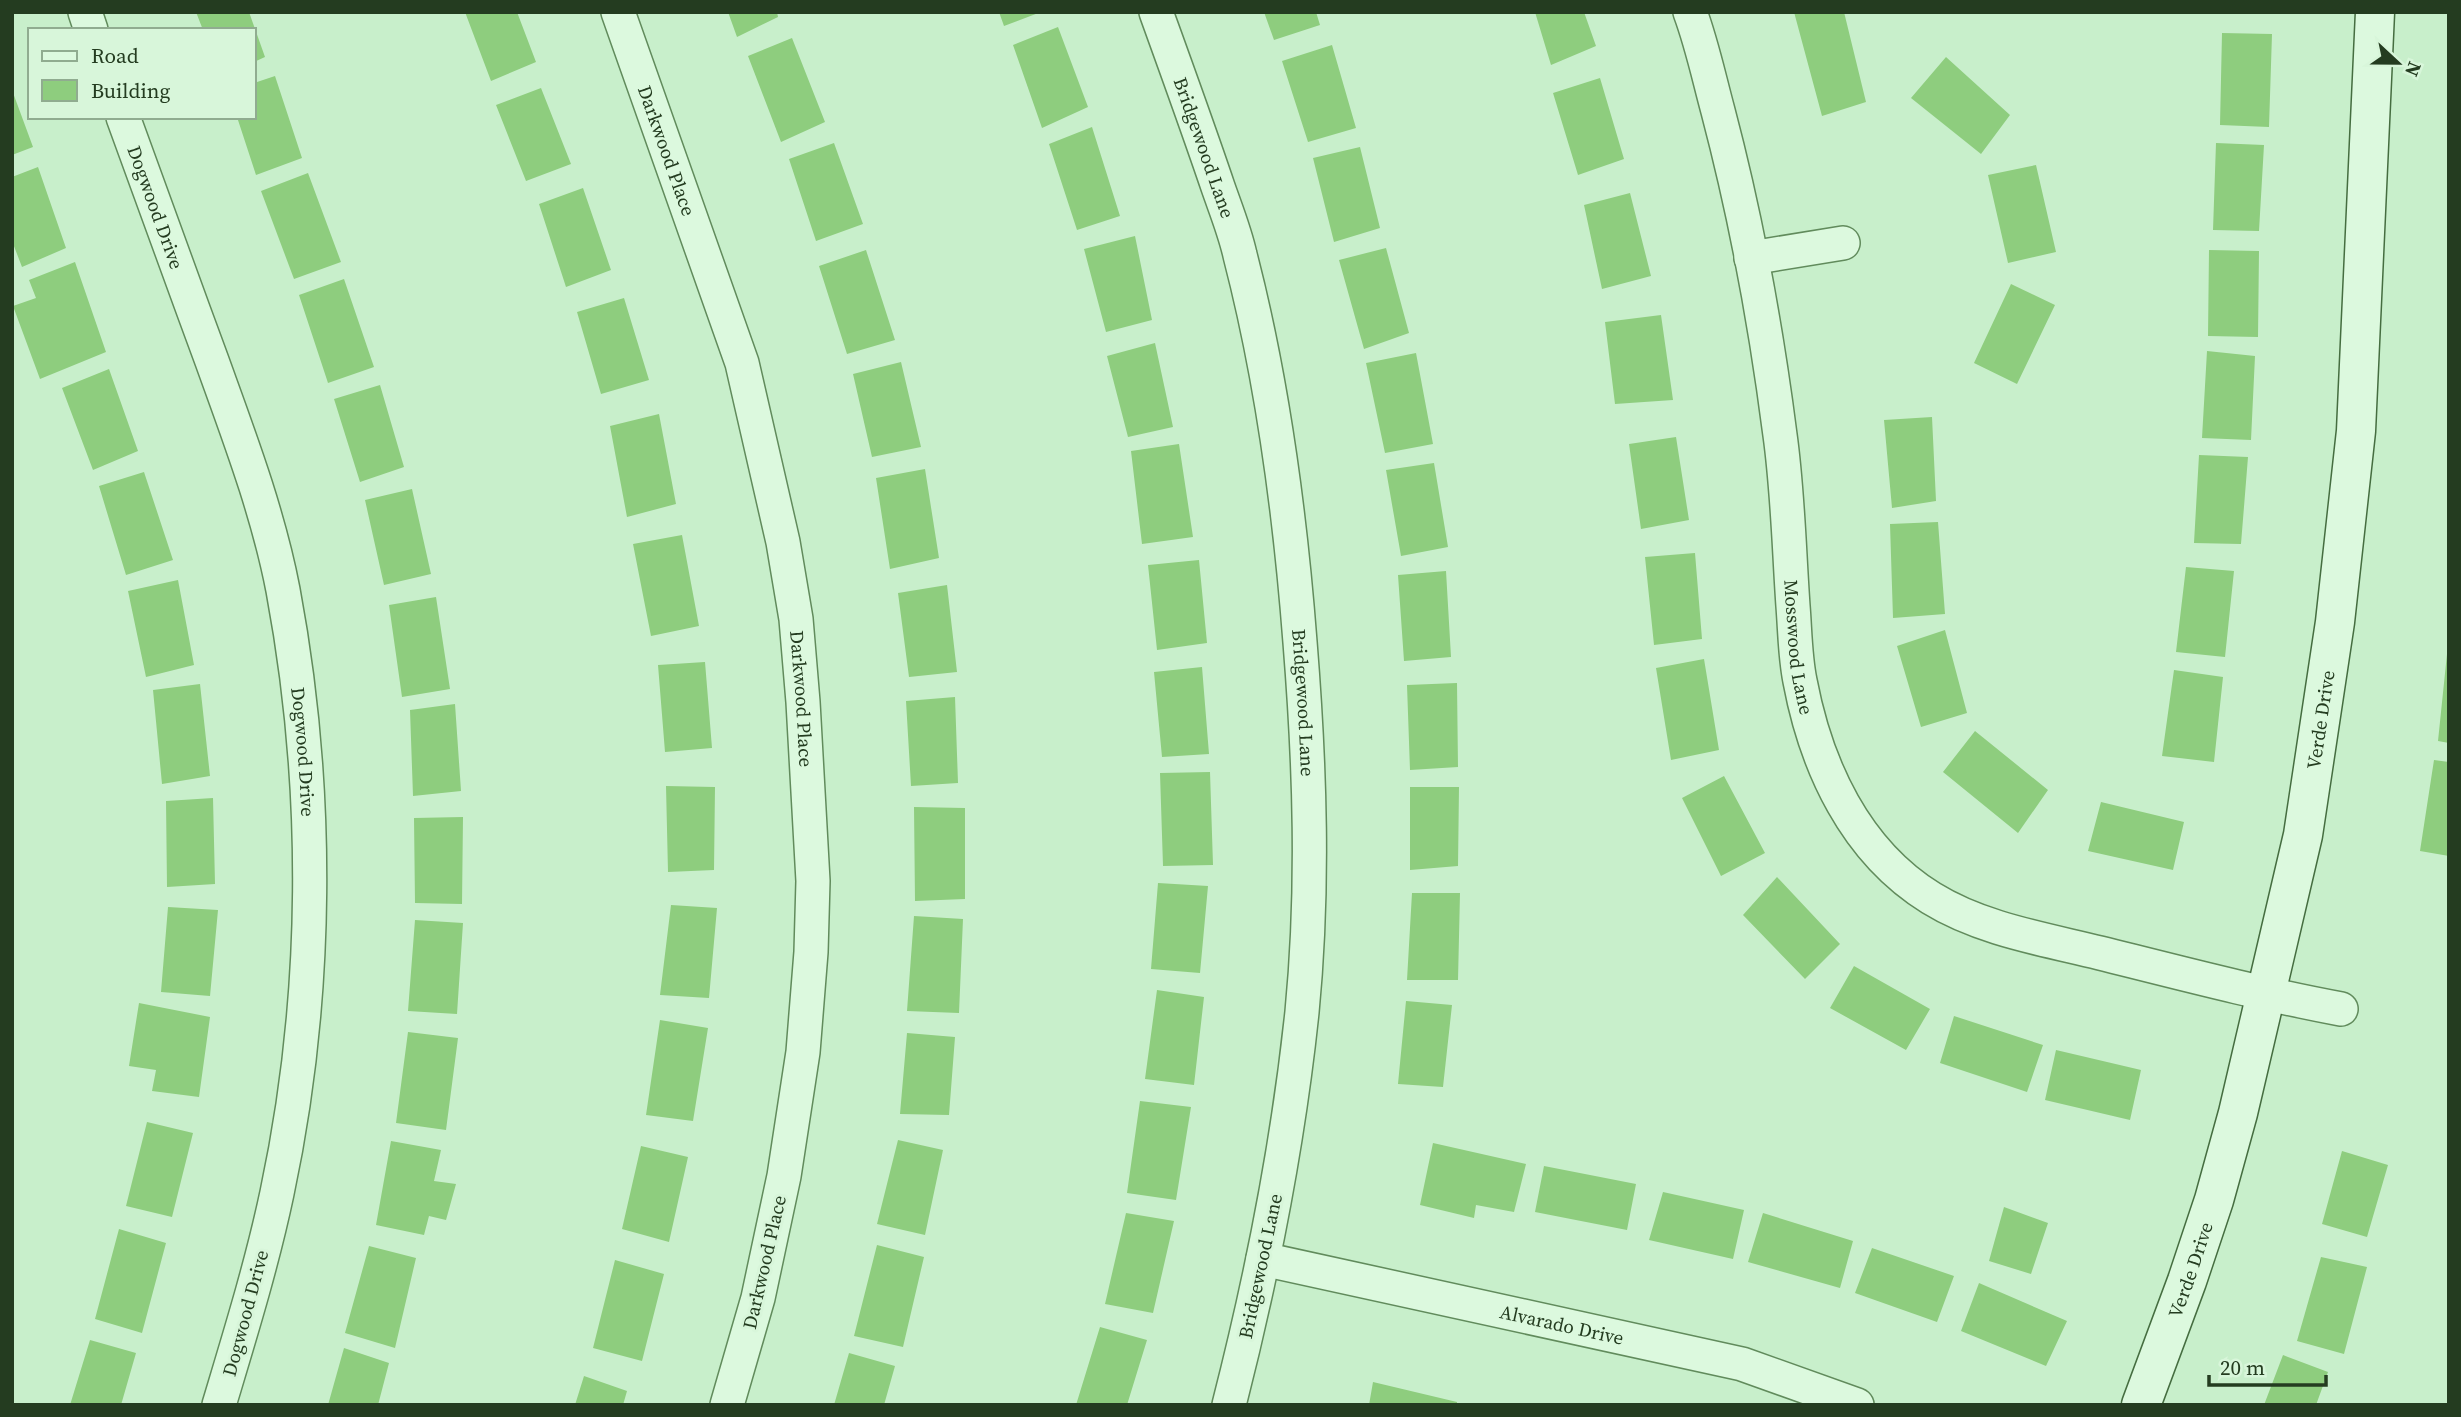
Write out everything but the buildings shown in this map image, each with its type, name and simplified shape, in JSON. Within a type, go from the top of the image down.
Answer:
[{"type":"street","name":"Darkwood Place","points":[[618,12],[742,363],[783,542],[796,619],[801,674],[813,881],[811,952],[803,1052],[784,1176],[758,1298],[726,1405]]},
{"type":"street","name":"Bridgewood Lane","points":[[1156,12],[1240,252],[1270,393],[1283,472],[1305,702],[1311,845],[1302,1011],[1285,1143],[1263,1259],[1228,1405]]},
{"type":"street","name":"Mosswood Lane","points":[[1690,12],[1724,135],[1770,358],[1784,458],[1799,680],[1825,768],[1842,806],[1892,869],[1930,898],[1972,919],[2030,936],[2267,994],[2341,1009]]},
{"type":"street","name":"Verde Drive","points":[[2141,1405],[2214,1200],[2238,1114],[2303,835],[2321,723],[2347,524],[2356,431],[2375,12]]},
{"type":"street","name":"Dogwood Drive","points":[[124,119],[229,408],[260,502],[282,589],[296,680],[307,791],[309,889],[306,982],[296,1083],[277,1193],[247,1312],[219,1405]]},
{"type":"street","points":[[1751,258],[1843,243]]},
{"type":"street","name":"Alvarado Drive","points":[[1263,1259],[1742,1364],[1857,1405]]}]
